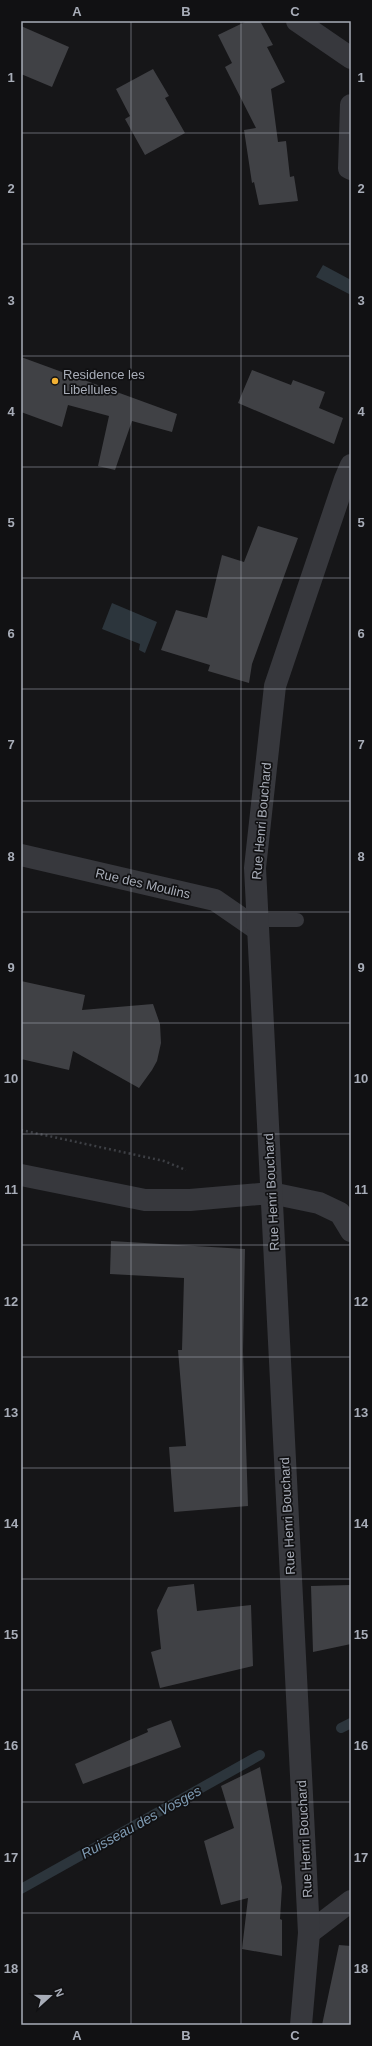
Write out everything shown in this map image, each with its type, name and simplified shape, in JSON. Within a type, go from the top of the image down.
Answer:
[{"type":"street","points":[[297,21],[351,58]]},
{"type":"street","points":[[351,105],[349,168],[351,169]]},
{"type":"street","name":"Rue Henri Bouchard","points":[[301,2025],[309,1933],[254,868],[275,686],[345,478],[351,465]]},
{"type":"street","name":"Rue des Moulins","points":[[21,855],[215,900],[257,925]]},
{"type":"street","points":[[21,1175],[145,1200],[190,1200],[271,1193],[319,1203],[326,1206],[340,1213],[351,1230]]},
{"type":"street","points":[[309,1933],[351,1901]]},
{"type":"lane","points":[[257,925],[297,920]]},
{"type":"path","points":[[21,1130],[164,1161],[192,1173]]},
{"type":"shaded area","points":[[323,265],[351,280],[351,295],[316,277]]},
{"type":"shaded area","points":[[112,603],[157,622],[145,653],[139,650],[140,644],[102,629]]},
{"type":"building","points":[[247,21],[260,21],[273,45],[267,47],[285,82],[271,89],[278,142],[286,141],[290,177],[294,176],[298,201],[259,205],[254,182],[252,183],[244,130],[256,128],[225,67],[232,63],[218,35]]},
{"type":"building","points":[[21,26],[69,47],[52,87],[21,74]]},
{"type":"building","points":[[153,69],[169,96],[165,98],[185,133],[145,155],[125,119],[130,116],[116,89]]},
{"type":"building","name":"Residence les Libellules","points":[[21,357],[177,414],[172,432],[132,421],[115,470],[98,466],[109,416],[68,405],[62,427],[21,412]]},
{"type":"building","points":[[252,370],[291,385],[293,380],[325,392],[319,408],[343,418],[334,444],[238,403]]},
{"type":"building","points":[[258,526],[298,538],[252,664],[249,683],[208,671],[210,665],[161,650],[176,610],[207,618],[222,555],[244,562]]},
{"type":"building","points":[[21,981],[85,995],[82,1010],[153,1004],[160,1024],[161,1043],[157,1061],[139,1088],[73,1051],[69,1070],[21,1059]]},
{"type":"building","points":[[111,1241],[245,1249],[243,1351],[248,1506],[174,1512],[169,1447],[186,1446],[178,1350],[182,1350],[184,1278],[110,1274]]},
{"type":"building","points":[[194,1584],[197,1611],[251,1605],[253,1666],[160,1688],[151,1652],[161,1649],[157,1610],[168,1587]]},
{"type":"building","points":[[351,1585],[351,1644],[313,1652],[311,1586]]},
{"type":"building","points":[[171,1720],[181,1747],[83,1784],[75,1764],[148,1732],[147,1729]]},
{"type":"building","points":[[260,1767],[282,1887],[280,1919],[282,1920],[282,1956],[242,1949],[248,1898],[221,1905],[204,1841],[234,1828],[221,1786]]},
{"type":"building","points":[[339,1945],[351,1946],[351,2025],[322,2025]]},
{"type":"waterway","name":"Ruisseau des Vosges","points":[[341,1728],[351,1723]]},
{"type":"waterway","name":"Ruisseau des Vosges","points":[[21,1889],[260,1755]]},
{"type":"place","name":"Residence les Libellules","points":[[55,381]]}]
